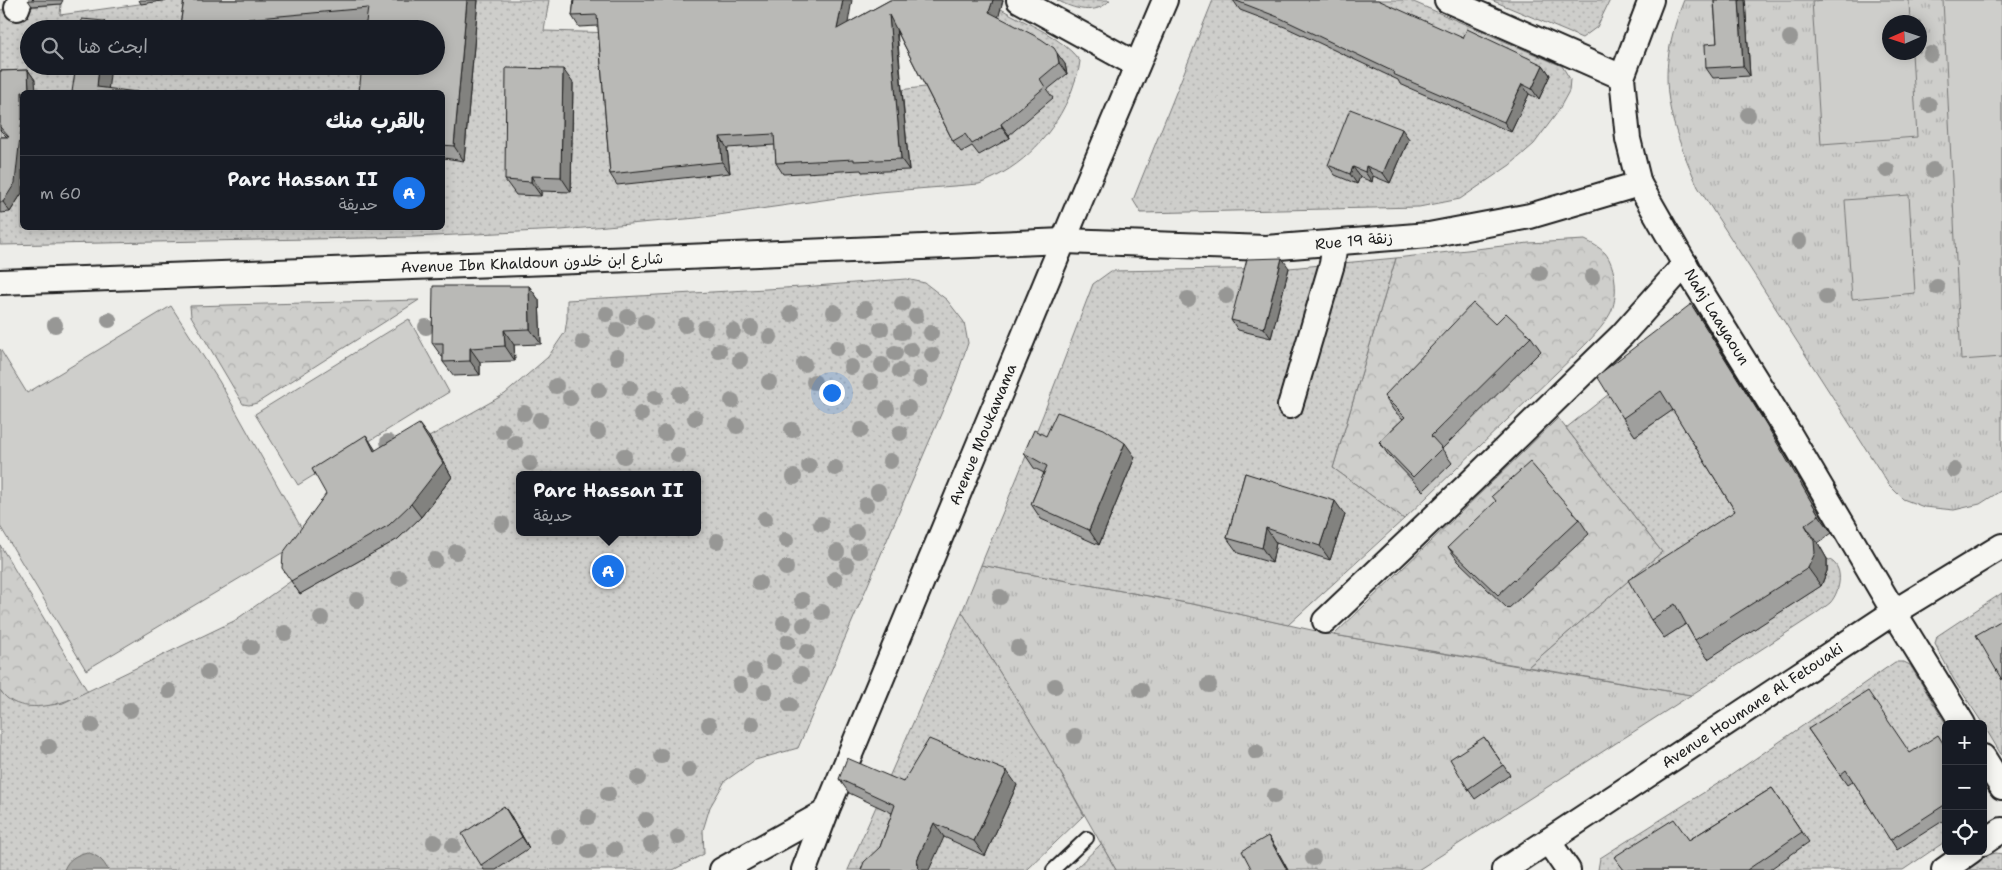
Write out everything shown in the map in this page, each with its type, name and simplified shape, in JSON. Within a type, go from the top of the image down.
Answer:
[{"type":"street","points":[[1019,0],[1137,65]]},
{"type":"street","name":"Avenue Moukawama","points":[[804,870],[826,812],[1165,0]]},
{"type":"street","points":[[1447,0],[1622,77]]},
{"type":"street","name":"Nahj Laayaoun","points":[[1651,0],[1622,77],[1628,138],[1639,184],[1685,264],[1961,720]]},
{"type":"street","name":"Rue 19 زنقة","points":[[1064,241],[1266,248],[1429,235],[1530,216],[1639,184]]},
{"type":"street","name":"Avenue Ibn Khaldoun شارع ابن خلدون","points":[[0,282],[1064,241]]},
{"type":"street","points":[[1290,406],[1332,264],[1335,243]]},
{"type":"street","points":[[1325,621],[1622,335],[1685,264]]},
{"type":"street","name":"Avenue Houmane Al Fetouaki","points":[[1504,870],[1894,612],[2002,546]]},
{"type":"street","points":[[1987,763],[2002,787]]},
{"type":"street","points":[[722,870],[826,812]]},
{"type":"street","points":[[1987,840],[2002,830]]},
{"type":"street","points":[[1548,841],[1568,870]]},
{"type":"street","points":[[1944,870],[1965,855]]},
{"type":"lane","points":[[1053,870],[1087,838]]},
{"type":"green space","points":[[168,0],[197,0],[194,20],[20,20],[20,75],[445,75],[445,20],[346,20],[352,0],[549,0],[544,31],[618,33],[899,90],[925,87],[963,69],[1001,9],[1054,38],[1080,61],[1072,90],[1065,106],[1047,134],[1036,147],[1010,169],[979,184],[879,192],[697,218],[561,230],[413,237],[0,245],[0,10],[61,4],[60,15]]},
{"type":"green space","points":[[1057,0],[1110,0],[1098,8],[1084,9],[1070,6]]},
{"type":"green space","points":[[1213,0],[1409,0],[1562,66],[1570,79],[1569,91],[1557,113],[1534,144],[1510,165],[1460,199],[1419,207],[1141,213],[1133,200]]},
{"type":"green space","points":[[1491,0],[1610,0],[1597,27],[1582,38]]},
{"type":"green space","points":[[1684,0],[2002,0],[2002,490],[1980,504],[1954,510],[1924,507],[1903,499],[1889,485],[1698,187],[1687,162],[1672,116],[1668,95],[1669,51]]},
{"type":"green space","points":[[1909,0],[1910,15],[1882,15],[1882,60],[1912,60],[1917,137],[1821,144],[1812,1]]},
{"type":"green space","points":[[1943,0],[2002,0],[2002,357],[1961,360]]},
{"type":"green space","points":[[1909,195],[1915,293],[1852,299],[1845,200]]},
{"type":"green space","points":[[1585,240],[1605,253],[1612,266],[1615,282],[1615,300],[1607,319],[1580,350],[1404,519],[1333,468],[1396,258],[1529,243]]},
{"type":"green space","points":[[1396,258],[1333,468],[1404,519],[1288,625],[1203,606],[981,565],[1043,415],[1093,284],[1111,271],[1289,268]]},
{"type":"green space","points":[[906,279],[925,283],[947,300],[964,322],[968,343],[956,379],[798,748],[755,760],[725,781],[710,807],[703,830],[704,854],[673,870],[0,870],[0,690],[13,702],[21,705],[46,706],[63,703],[234,621],[291,581],[300,594],[398,539],[421,517],[429,437],[505,394],[548,357],[565,332],[567,300],[802,287]]},
{"type":"green space","points":[[419,300],[257,403],[249,405],[243,404],[191,316],[190,306]]},
{"type":"green space","points":[[171,306],[219,381],[307,538],[86,670],[0,526],[0,349],[27,393]]},
{"type":"green space","points":[[409,319],[449,392],[298,485],[255,414]]},
{"type":"green space","points":[[1609,394],[1636,436],[1674,409],[1747,529],[1664,638],[1688,622],[1708,658],[1821,586],[1827,571],[1827,559],[1837,566],[1839,572],[1837,592],[1830,603],[1691,695],[1528,667],[1662,552],[1566,428]]},
{"type":"green space","points":[[1558,418],[1662,552],[1528,667],[1334,635]]},
{"type":"green space","points":[[0,545],[88,692],[67,701],[42,707],[30,707],[19,705],[8,699],[0,690]]},
{"type":"green space","points":[[981,565],[1203,606],[1334,635],[1691,695],[1418,870],[1116,870],[1042,740],[962,612]]},
{"type":"green space","points":[[2002,593],[2002,756],[1987,731],[1987,720],[1980,720],[1954,680],[1935,644],[1937,636]]},
{"type":"green space","points":[[962,612],[1042,740],[1084,815],[1027,870],[848,870]]},
{"type":"green space","points":[[1895,662],[1904,662],[1910,665],[1944,720],[1942,720],[1942,844],[1903,870],[1598,870],[1600,858],[1730,776]]},
{"type":"green space","points":[[1101,844],[1116,870],[1074,870]]},
{"type":"green space","points":[[1996,853],[2002,854],[2002,870],[1963,870],[1983,856]]},
{"type":"shaded area","points":[[87,852],[100,859],[108,870],[64,870],[73,858]]},
{"type":"building","points":[[184,0],[467,0],[454,146],[445,145],[445,90],[359,90],[361,75],[445,75],[445,20],[366,20],[368,8],[235,20],[181,20]]},
{"type":"building","points":[[574,0],[843,0],[837,29],[890,0],[993,0],[989,12],[1041,39],[1054,48],[1059,63],[1040,79],[1045,87],[1001,124],[1002,127],[972,144],[965,134],[953,141],[889,15],[901,159],[854,161],[854,159],[776,163],[774,134],[720,137],[722,162],[610,174],[597,15],[572,16]]},
{"type":"building","points":[[1234,0],[1378,0],[1463,38],[1467,29],[1543,65],[1532,89],[1522,84],[1504,122],[1393,74],[1394,72],[1278,17]]},
{"type":"building","points":[[1714,0],[1739,0],[1743,66],[1706,68],[1705,44],[1717,43]]},
{"type":"building","points":[[506,68],[563,69],[561,177],[531,176],[531,182],[505,180]]},
{"type":"building","points":[[20,70],[20,75],[28,75],[29,90],[20,90],[20,137],[15,183],[3,202],[0,202],[0,137],[9,137],[0,127],[0,71]]},
{"type":"building","points":[[75,75],[98,75],[97,87],[121,90],[72,90]]},
{"type":"building","points":[[1350,109],[1402,129],[1383,173],[1366,166],[1365,172],[1353,167],[1350,174],[1328,165]]},
{"type":"building","points":[[1282,258],[1264,328],[1231,320],[1247,259]]},
{"type":"building","points":[[433,286],[529,286],[530,329],[504,330],[505,346],[470,348],[470,361],[443,362],[443,343],[432,343]]},
{"type":"building","points":[[1473,303],[1495,324],[1506,313],[1531,337],[1431,436],[1442,448],[1413,477],[1379,442],[1405,417],[1384,396]]},
{"type":"building","points":[[1691,304],[1766,424],[1819,515],[1805,525],[1814,541],[1815,553],[1808,568],[1695,640],[1675,604],[1651,620],[1628,580],[1735,511],[1661,391],[1623,418],[1597,376]]},
{"type":"building","points":[[1057,412],[1104,429],[1125,443],[1089,530],[1031,504],[1047,466],[1024,453],[1034,430],[1046,436]]},
{"type":"building","points":[[419,424],[443,463],[411,504],[389,525],[291,581],[282,568],[283,553],[326,494],[312,469],[366,435],[374,451]]},
{"type":"building","points":[[1530,462],[1579,519],[1498,595],[1448,547],[1496,501],[1492,496]]},
{"type":"building","points":[[1245,473],[1335,501],[1320,546],[1266,528],[1262,548],[1227,538]]},
{"type":"building","points":[[2002,620],[2002,680],[1976,635]]},
{"type":"building","points":[[1868,691],[1910,753],[1938,735],[1942,742],[1942,807],[1890,840],[1846,770],[1840,775],[1808,729]]},
{"type":"building","points":[[1484,737],[1503,765],[1468,789],[1450,759]]},
{"type":"building","points":[[929,739],[1007,771],[974,841],[934,823],[917,860],[919,870],[861,870],[864,862],[880,847],[895,805],[839,779],[847,758],[903,782]]},
{"type":"building","points":[[1772,788],[1802,832],[1747,870],[1624,870],[1614,857],[1674,819],[1689,840]]},
{"type":"building","points":[[504,806],[522,837],[481,865],[462,834]]},
{"type":"building","points":[[1268,836],[1287,870],[1252,870],[1242,851]]},
{"type":"place","name":"Parc Hassan II","points":[[608,571]]}]
